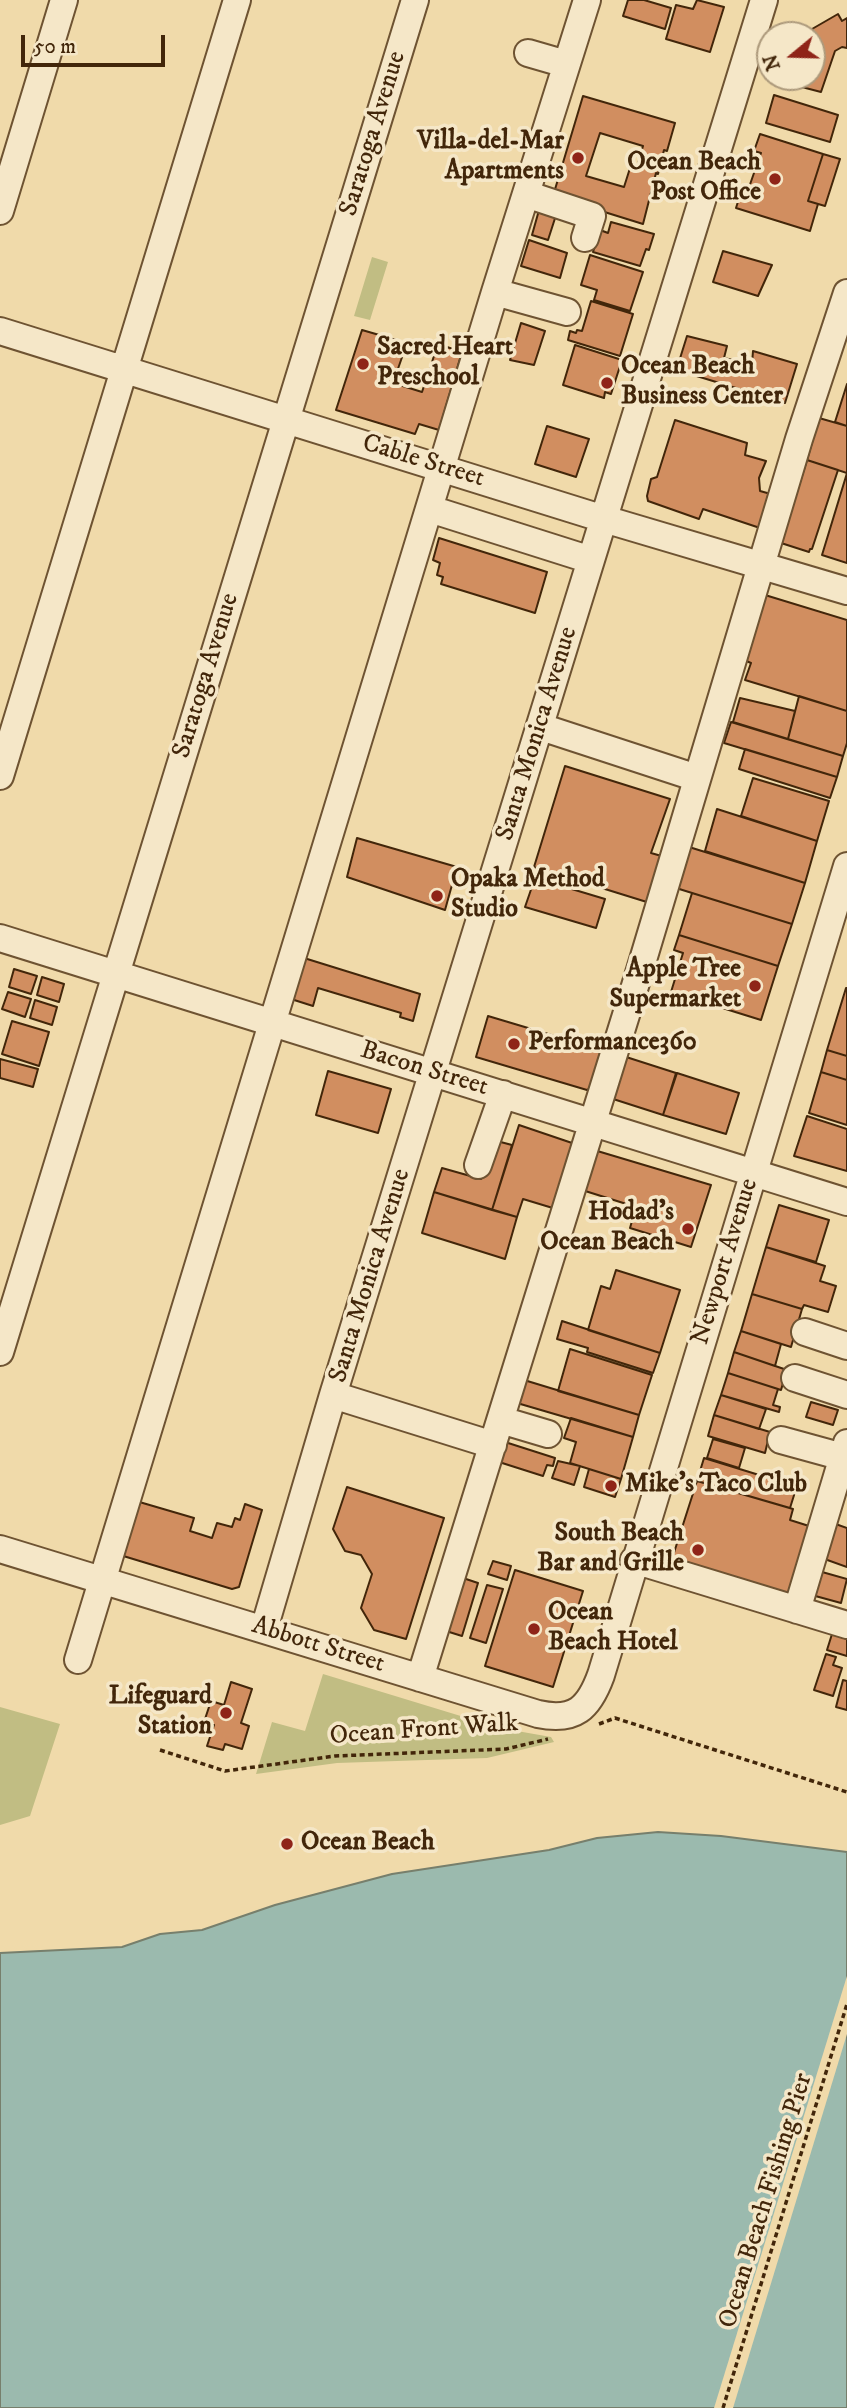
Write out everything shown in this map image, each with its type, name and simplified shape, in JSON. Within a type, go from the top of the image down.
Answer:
[{"type":"street","points":[[0,211],[64,0]]},
{"type":"street","points":[[0,776],[237,0]]},
{"type":"street","name":"Saratoga Avenue","points":[[0,1352],[415,0]]},
{"type":"street","points":[[78,1660],[495,292],[587,0]]},
{"type":"street","name":"Santa Monica Avenue","points":[[264,1629],[333,1395],[764,0]]},
{"type":"street","points":[[527,53],[566,64]]},
{"type":"street","points":[[526,194],[592,216],[585,238]]},
{"type":"street","points":[[495,292],[567,312]]},
{"type":"street","points":[[421,1678],[593,1123],[761,564],[847,293]]},
{"type":"street","name":"Cable Street","points":[[0,331],[604,519],[847,591]]},
{"type":"street","points":[[430,509],[591,560]]},
{"type":"street","points":[[541,727],[697,778]]},
{"type":"street","name":"Newport Avenue","points":[[605,1659],[847,866]]},
{"type":"street","name":"Bacon Street","points":[[0,938],[847,1202]]},
{"type":"street","points":[[478,1165],[503,1094]]},
{"type":"street","points":[[804,1332],[847,1346]]},
{"type":"street","points":[[795,1378],[847,1395]]},
{"type":"street","points":[[333,1395],[493,1445]]},
{"type":"street","points":[[501,1420],[548,1434]]},
{"type":"street","points":[[781,1440],[845,1450],[797,1610]]},
{"type":"street","name":"Abbott Street","points":[[0,1549],[556,1718],[571,1716],[582,1708],[597,1686],[605,1659]]},
{"type":"street","points":[[634,1560],[847,1625]]},
{"type":"path","points":[[590,1728],[615,1718],[847,1793]]},
{"type":"path","name":"Ocean Front Walk","points":[[160,1750],[225,1771],[335,1756],[506,1749],[553,1738]]},
{"type":"path","name":"Ocean Beach Fishing Pier","points":[[723,2408],[847,2004]]},
{"type":"shaded area","points":[[372,257],[388,262],[370,320],[354,316]]},
{"type":"shaded area","points":[[323,1674],[500,1728],[551,1737],[554,1742],[487,1758],[337,1763],[256,1774],[272,1722],[305,1731]]},
{"type":"shaded area","points":[[0,1707],[60,1724],[30,1816],[0,1825]]},
{"type":"shaded area","points":[[658,1832],[721,1836],[847,1852],[847,2408],[0,2408],[0,1953],[122,1947],[160,1934],[202,1930],[275,1905],[392,1874],[549,1850],[597,1838]]},
{"type":"pier","points":[[847,1976],[847,2034],[733,2408],[714,2408]]},
{"type":"building","points":[[628,0],[644,0],[671,8],[665,29],[623,16]]},
{"type":"building","points":[[697,0],[724,7],[710,52],[666,39],[676,5],[693,9]]},
{"type":"building","points":[[838,14],[842,21],[847,18],[847,48],[842,47],[835,51],[826,77],[826,21]]},
{"type":"building","points":[[774,95],[838,115],[830,142],[766,123]]},
{"type":"building","name":"Villa-del-Mar Apartments","points":[[583,96],[675,123],[667,151],[664,150],[658,174],[656,173],[643,224],[553,196]],"holes":[[[600,133],[643,146],[637,167],[631,165],[624,187],[586,176]]]},
{"type":"building","points":[[760,134],[823,154],[808,201],[818,204],[810,231],[736,208],[741,192],[747,193],[761,153],[754,151]]},
{"type":"building","points":[[823,154],[840,159],[825,206],[808,201]]},
{"type":"building","points":[[541,203],[558,209],[548,240],[532,235]]},
{"type":"building","points":[[611,222],[654,234],[640,266],[593,252],[600,230],[608,233]]},
{"type":"building","points":[[529,240],[567,253],[560,278],[521,266]]},
{"type":"building","points":[[723,251],[772,265],[758,296],[713,282]]},
{"type":"building","points":[[590,255],[643,272],[630,311],[594,300],[597,290],[581,285]]},
{"type":"building","points":[[591,301],[633,314],[620,356],[568,340],[570,331],[582,331]]},
{"type":"building","points":[[521,323],[545,331],[534,365],[510,360]]},
{"type":"building","points":[[362,330],[407,343],[393,383],[422,392],[438,344],[462,352],[439,430],[419,424],[415,434],[336,410]]},
{"type":"building","points":[[687,336],[727,346],[724,358],[752,364],[753,351],[797,364],[785,403],[677,368]]},
{"type":"building","points":[[575,345],[622,360],[611,394],[605,392],[604,398],[563,385]]},
{"type":"building","points":[[847,384],[847,426],[835,422]]},
{"type":"building","points":[[819,418],[847,426],[847,473],[807,460]]},
{"type":"building","points":[[675,420],[747,443],[745,455],[766,461],[759,478],[760,491],[778,496],[766,530],[703,509],[699,519],[648,501],[651,479],[657,477]]},
{"type":"building","points":[[547,426],[589,439],[576,477],[535,464]]},
{"type":"building","points":[[807,460],[838,470],[809,552],[781,543]]},
{"type":"building","points":[[847,473],[847,563],[822,555]]},
{"type":"building","points":[[439,538],[547,572],[535,613],[441,584],[443,577],[437,575],[440,563],[433,560]]},
{"type":"building","points":[[765,595],[847,620],[847,711],[745,680],[751,663],[744,660]]},
{"type":"building","points":[[799,696],[847,711],[847,743],[843,756],[788,739]]},
{"type":"building","points":[[740,698],[795,711],[788,739],[733,722]]},
{"type":"building","points":[[731,722],[843,756],[837,777],[724,743]]},
{"type":"building","points":[[745,749],[837,777],[830,798],[739,769]]},
{"type":"building","points":[[565,766],[670,799],[651,853],[665,857],[650,903],[534,867]]},
{"type":"building","points":[[753,778],[829,801],[817,841],[741,816]]},
{"type":"building","points":[[717,809],[817,841],[805,883],[705,851]]},
{"type":"building","points":[[357,838],[457,867],[445,910],[347,877]]},
{"type":"building","points":[[689,847],[805,883],[792,924],[676,888]]},
{"type":"building","points":[[535,878],[605,899],[596,928],[525,907]]},
{"type":"building","points":[[692,893],[792,924],[778,966],[679,935]]},
{"type":"building","points":[[679,935],[778,966],[761,1020],[671,992],[683,953],[674,950]]},
{"type":"building","points":[[304,958],[420,994],[413,1021],[400,1017],[401,1013],[318,988],[313,1006],[291,999]]},
{"type":"building","points":[[14,969],[37,976],[31,994],[9,987]]},
{"type":"building","points":[[42,977],[64,984],[59,1002],[37,995]]},
{"type":"building","points":[[847,988],[847,1056],[827,1050]]},
{"type":"building","points":[[8,992],[31,999],[25,1017],[2,1009]]},
{"type":"building","points":[[35,1000],[57,1007],[52,1025],[30,1018]]},
{"type":"building","points":[[488,1016],[605,1051],[594,1087],[587,1090],[476,1057]]},
{"type":"building","points":[[12,1021],[49,1032],[39,1066],[2,1054]]},
{"type":"building","points":[[827,1050],[847,1056],[847,1080],[821,1072]]},
{"type":"building","points":[[623,1056],[676,1073],[663,1115],[610,1098]]},
{"type":"building","points":[[0,1059],[38,1069],[33,1087],[0,1078]]},
{"type":"building","points":[[328,1071],[391,1089],[378,1133],[316,1115]]},
{"type":"building","points":[[821,1072],[847,1080],[847,1125],[809,1113]]},
{"type":"building","points":[[677,1073],[739,1093],[726,1134],[663,1115]]},
{"type":"building","points":[[807,1116],[847,1129],[847,1171],[794,1156]]},
{"type":"building","points":[[519,1125],[575,1144],[556,1209],[523,1199],[517,1217],[492,1210]]},
{"type":"building","points":[[493,1140],[512,1145],[492,1210],[434,1192],[442,1168],[481,1179]]},
{"type":"building","points":[[594,1150],[711,1185],[691,1247],[630,1228],[636,1207],[582,1190]]},
{"type":"building","points":[[434,1192],[517,1217],[505,1259],[422,1233]]},
{"type":"building","points":[[779,1205],[829,1220],[816,1262],[766,1247]]},
{"type":"building","points":[[766,1247],[825,1266],[820,1281],[836,1286],[828,1312],[804,1305],[802,1309],[752,1294]]},
{"type":"building","points":[[616,1270],[680,1290],[660,1353],[588,1330],[601,1286],[610,1289]]},
{"type":"building","points":[[752,1294],[802,1309],[791,1347],[741,1331]]},
{"type":"building","points":[[562,1321],[660,1353],[653,1373],[587,1352],[588,1348],[557,1339]]},
{"type":"building","points":[[741,1331],[781,1344],[775,1366],[734,1352]]},
{"type":"building","points":[[570,1349],[652,1375],[639,1415],[558,1391]]},
{"type":"building","points":[[734,1352],[787,1370],[781,1390],[728,1373]]},
{"type":"building","points":[[728,1373],[778,1389],[773,1405],[780,1407],[779,1412],[721,1395]]},
{"type":"building","points":[[524,1380],[639,1415],[633,1437],[517,1403]]},
{"type":"building","points":[[721,1395],[766,1409],[759,1429],[714,1415]]},
{"type":"building","points":[[811,1402],[838,1410],[833,1425],[806,1417]]},
{"type":"building","points":[[714,1415],[770,1432],[765,1453],[708,1436]]},
{"type":"building","points":[[571,1418],[633,1437],[621,1479],[570,1463],[576,1442],[564,1438]]},
{"type":"building","points":[[713,1439],[745,1448],[739,1468],[707,1458]]},
{"type":"building","points":[[505,1442],[555,1458],[553,1466],[547,1465],[543,1476],[499,1462]]},
{"type":"building","points":[[704,1458],[785,1483],[784,1488],[795,1492],[790,1508],[697,1481]]},
{"type":"building","points":[[558,1461],[580,1466],[574,1485],[552,1478]]},
{"type":"building","points":[[589,1469],[621,1479],[615,1497],[584,1487]]},
{"type":"building","points":[[697,1481],[793,1509],[790,1520],[809,1526],[787,1597],[671,1562]]},
{"type":"building","points":[[347,1487],[444,1518],[406,1639],[374,1630],[361,1608],[372,1574],[361,1555],[345,1551],[333,1529]]},
{"type":"building","points":[[136,1501],[194,1518],[190,1531],[212,1538],[217,1523],[232,1527],[235,1518],[240,1520],[245,1504],[262,1510],[239,1587],[232,1589],[120,1555]]},
{"type":"building","points":[[830,1522],[847,1528],[847,1567],[819,1557]]},
{"type":"building","points":[[493,1561],[511,1566],[507,1580],[488,1574]]},
{"type":"building","name":"Ocean Beach Hotel","points":[[515,1570],[583,1591],[553,1687],[485,1666]]},
{"type":"building","points":[[815,1570],[847,1579],[841,1603],[808,1594]]},
{"type":"building","points":[[463,1578],[478,1583],[462,1636],[446,1631]]},
{"type":"building","points":[[487,1585],[503,1589],[486,1643],[470,1638]]},
{"type":"building","points":[[832,1634],[847,1639],[847,1656],[827,1650]]},
{"type":"building","points":[[826,1654],[836,1657],[833,1665],[842,1668],[833,1696],[814,1690]]},
{"type":"building","points":[[843,1680],[847,1681],[847,1710],[836,1707]]},
{"type":"building","name":"Lifeguard Station","points":[[231,1682],[252,1689],[241,1723],[249,1726],[242,1749],[225,1744],[223,1750],[207,1746],[214,1725],[204,1722],[211,1701],[224,1705]]},
{"type":"place","name":"Villa-del-Mar Apartments","points":[[578,158]]},
{"type":"place","name":"Ocean Beach Post Office","points":[[775,179]]},
{"type":"place","name":"Sacred Heart Preschool","points":[[363,364]]},
{"type":"place","name":"Ocean Beach Business Center","points":[[607,383]]},
{"type":"place","name":"Opaka Method Studio","points":[[437,896]]},
{"type":"place","name":"Apple Tree Supermarket","points":[[755,986]]},
{"type":"place","name":"Performance360","points":[[514,1044]]},
{"type":"place","name":"Hodad's Ocean Beach","points":[[688,1229]]},
{"type":"place","name":"Mike’s Taco Club","points":[[611,1486]]},
{"type":"place","name":"South Beach Bar and Grille","points":[[698,1550]]},
{"type":"place","name":"Ocean Beach Hotel","points":[[534,1629]]},
{"type":"place","name":"Lifeguard Station","points":[[226,1713]]},
{"type":"place","name":"Ocean Beach","points":[[287,1844]]}]
